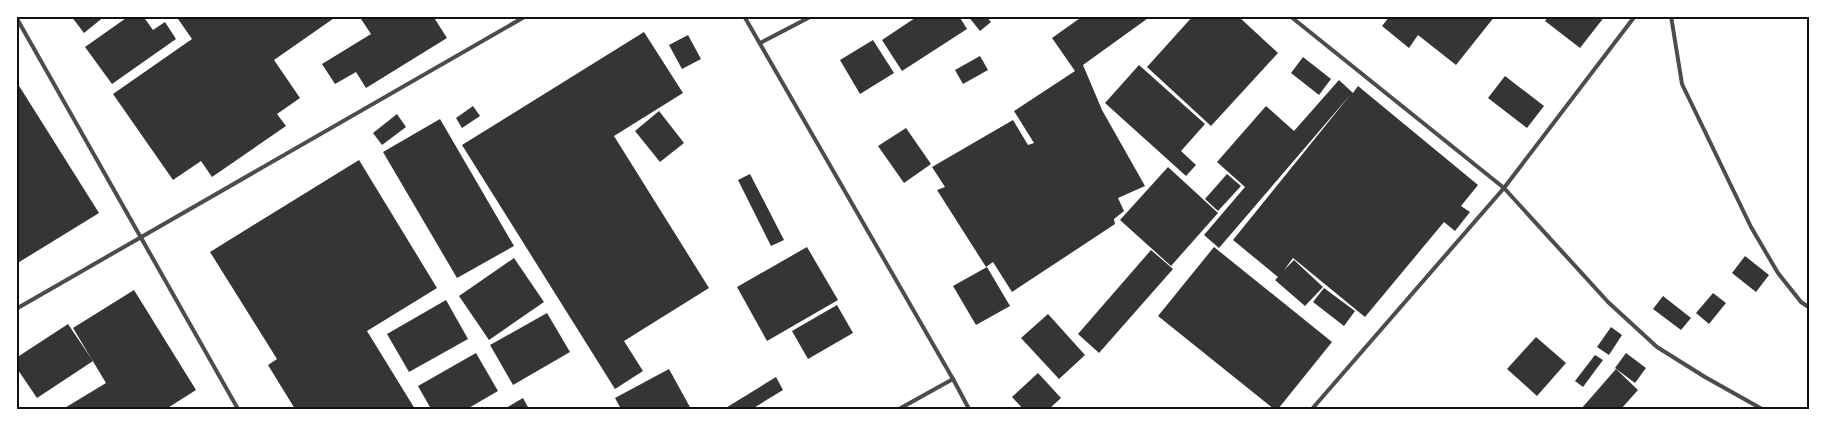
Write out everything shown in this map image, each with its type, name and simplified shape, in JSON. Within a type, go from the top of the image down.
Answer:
[{"type":"lane","points":[[16,309],[526,16]]},
{"type":"lane","points":[[744,16],[969,409]]},
{"type":"lane","points":[[760,43],[812,16]]},
{"type":"lane","points":[[1290,16],[1504,188],[1608,302],[1657,348],[1762,409]]},
{"type":"lane","points":[[1320,409],[1314,407],[1504,188],[1635,16]]},
{"type":"lane","points":[[1671,16],[1682,84],[1751,227],[1778,272],[1801,302],[1810,308]]},
{"type":"lane","points":[[16,17],[238,409]]},
{"type":"lane","points":[[899,409],[953,379]]},
{"type":"building","points":[[71,16],[105,16],[84,33]]},
{"type":"building","points":[[129,16],[143,16],[153,30],[165,22],[176,39],[112,84],[85,47]]},
{"type":"building","points":[[176,16],[337,16],[274,60],[300,98],[277,114],[286,126],[212,177],[201,161],[173,180],[113,94],[192,39]]},
{"type":"building","points":[[366,16],[433,16],[447,38],[366,88],[356,72],[335,84],[322,64],[371,34],[361,19]]},
{"type":"building","points":[[918,16],[959,16],[967,29],[902,71],[882,40]]},
{"type":"building","points":[[968,16],[986,16],[991,22],[980,31]]},
{"type":"building","points":[[1083,16],[1151,16],[1083,65],[1102,110],[1145,186],[1118,198],[1124,211],[1114,219],[1115,224],[1012,292],[993,262],[986,267],[937,190],[945,187],[932,167],[1013,120],[1028,145],[1034,143],[1014,111],[1075,71],[1052,38]]},
{"type":"building","points":[[1193,16],[1238,16],[1278,53],[1211,126],[1147,67]]},
{"type":"building","points":[[1390,16],[1495,16],[1456,65],[1418,35],[1409,48],[1382,26]]},
{"type":"building","points":[[1549,16],[1605,16],[1580,48],[1545,21]]},
{"type":"building","points":[[644,32],[683,93],[614,136],[709,288],[624,341],[643,371],[615,389],[462,145]]},
{"type":"building","points":[[688,35],[701,59],[682,69],[669,45]]},
{"type":"building","points":[[873,40],[894,73],[860,94],[840,60]]},
{"type":"building","points":[[980,56],[988,70],[963,84],[955,70]]},
{"type":"building","points":[[1303,57],[1331,79],[1319,95],[1291,73]]},
{"type":"building","points":[[1139,65],[1205,124],[1181,151],[1196,165],[1186,176],[1105,103]]},
{"type":"building","points":[[1505,76],[1544,106],[1527,128],[1488,98]]},
{"type":"building","points":[[1339,80],[1353,93],[1358,86],[1478,185],[1461,206],[1470,212],[1455,231],[1444,222],[1365,317],[1293,258],[1284,270],[1294,260],[1323,287],[1305,306],[1275,280],[1278,277],[1233,240],[1351,94],[1219,248],[1204,235],[1245,187],[1217,162],[1266,106],[1294,131]]},
{"type":"building","points":[[16,81],[99,213],[16,264]]},
{"type":"building","points":[[473,106],[480,116],[462,128],[456,118]]},
{"type":"building","points":[[659,111],[684,143],[660,162],[635,131]]},
{"type":"building","points":[[397,114],[406,127],[382,145],[373,133]]},
{"type":"building","points":[[440,119],[514,246],[457,278],[383,152]]},
{"type":"building","points":[[906,128],[931,164],[904,183],[878,146]]},
{"type":"building","points":[[359,160],[437,288],[367,331],[415,409],[295,409],[268,365],[277,359],[210,252]]},
{"type":"building","points":[[1168,167],[1218,213],[1171,266],[1120,220]]},
{"type":"building","points":[[750,174],[784,240],[771,246],[738,180]]},
{"type":"building","points":[[1227,174],[1241,186],[1218,211],[1205,199]]},
{"type":"building","points":[[807,247],[838,300],[767,341],[737,287]]},
{"type":"building","points":[[1214,247],[1332,342],[1278,409],[1274,409],[1158,316]]},
{"type":"building","points":[[1151,250],[1173,269],[1099,353],[1078,334]]},
{"type":"building","points":[[1745,256],[1769,275],[1756,292],[1732,273]]},
{"type":"building","points":[[514,258],[544,302],[489,340],[459,296]]},
{"type":"building","points":[[987,267],[1010,306],[976,325],[953,286]]},
{"type":"building","points":[[1324,288],[1355,311],[1344,326],[1313,302]]},
{"type":"building","points":[[134,290],[196,390],[166,409],[63,409],[106,383],[73,328]]},
{"type":"building","points":[[1713,293],[1726,303],[1709,324],[1696,313]]},
{"type":"building","points":[[1663,296],[1691,318],[1681,330],[1653,309]]},
{"type":"building","points":[[446,300],[468,339],[409,372],[387,334]]},
{"type":"building","points":[[837,305],[853,333],[808,359],[792,331]]},
{"type":"building","points":[[547,313],[570,352],[513,385],[490,345]]},
{"type":"building","points":[[1048,314],[1085,355],[1059,379],[1021,338]]},
{"type":"building","points":[[68,324],[93,361],[37,398],[16,367],[16,358]]},
{"type":"building","points":[[1611,327],[1622,335],[1609,355],[1597,347]]},
{"type":"building","points":[[1536,337],[1566,363],[1537,396],[1507,369]]},
{"type":"building","points":[[476,353],[498,391],[467,409],[431,409],[418,386]]},
{"type":"building","points":[[1626,353],[1646,368],[1635,383],[1615,368]]},
{"type":"building","points":[[1595,355],[1603,360],[1583,387],[1575,381]]},
{"type":"building","points":[[669,369],[691,409],[621,409],[615,398]]},
{"type":"building","points":[[1616,369],[1638,390],[1621,409],[1581,409]]},
{"type":"building","points":[[1038,373],[1061,398],[1049,409],[1023,409],[1012,397]]},
{"type":"building","points":[[776,377],[783,390],[752,409],[724,409]]},
{"type":"building","points":[[523,398],[529,409],[504,409]]}]
